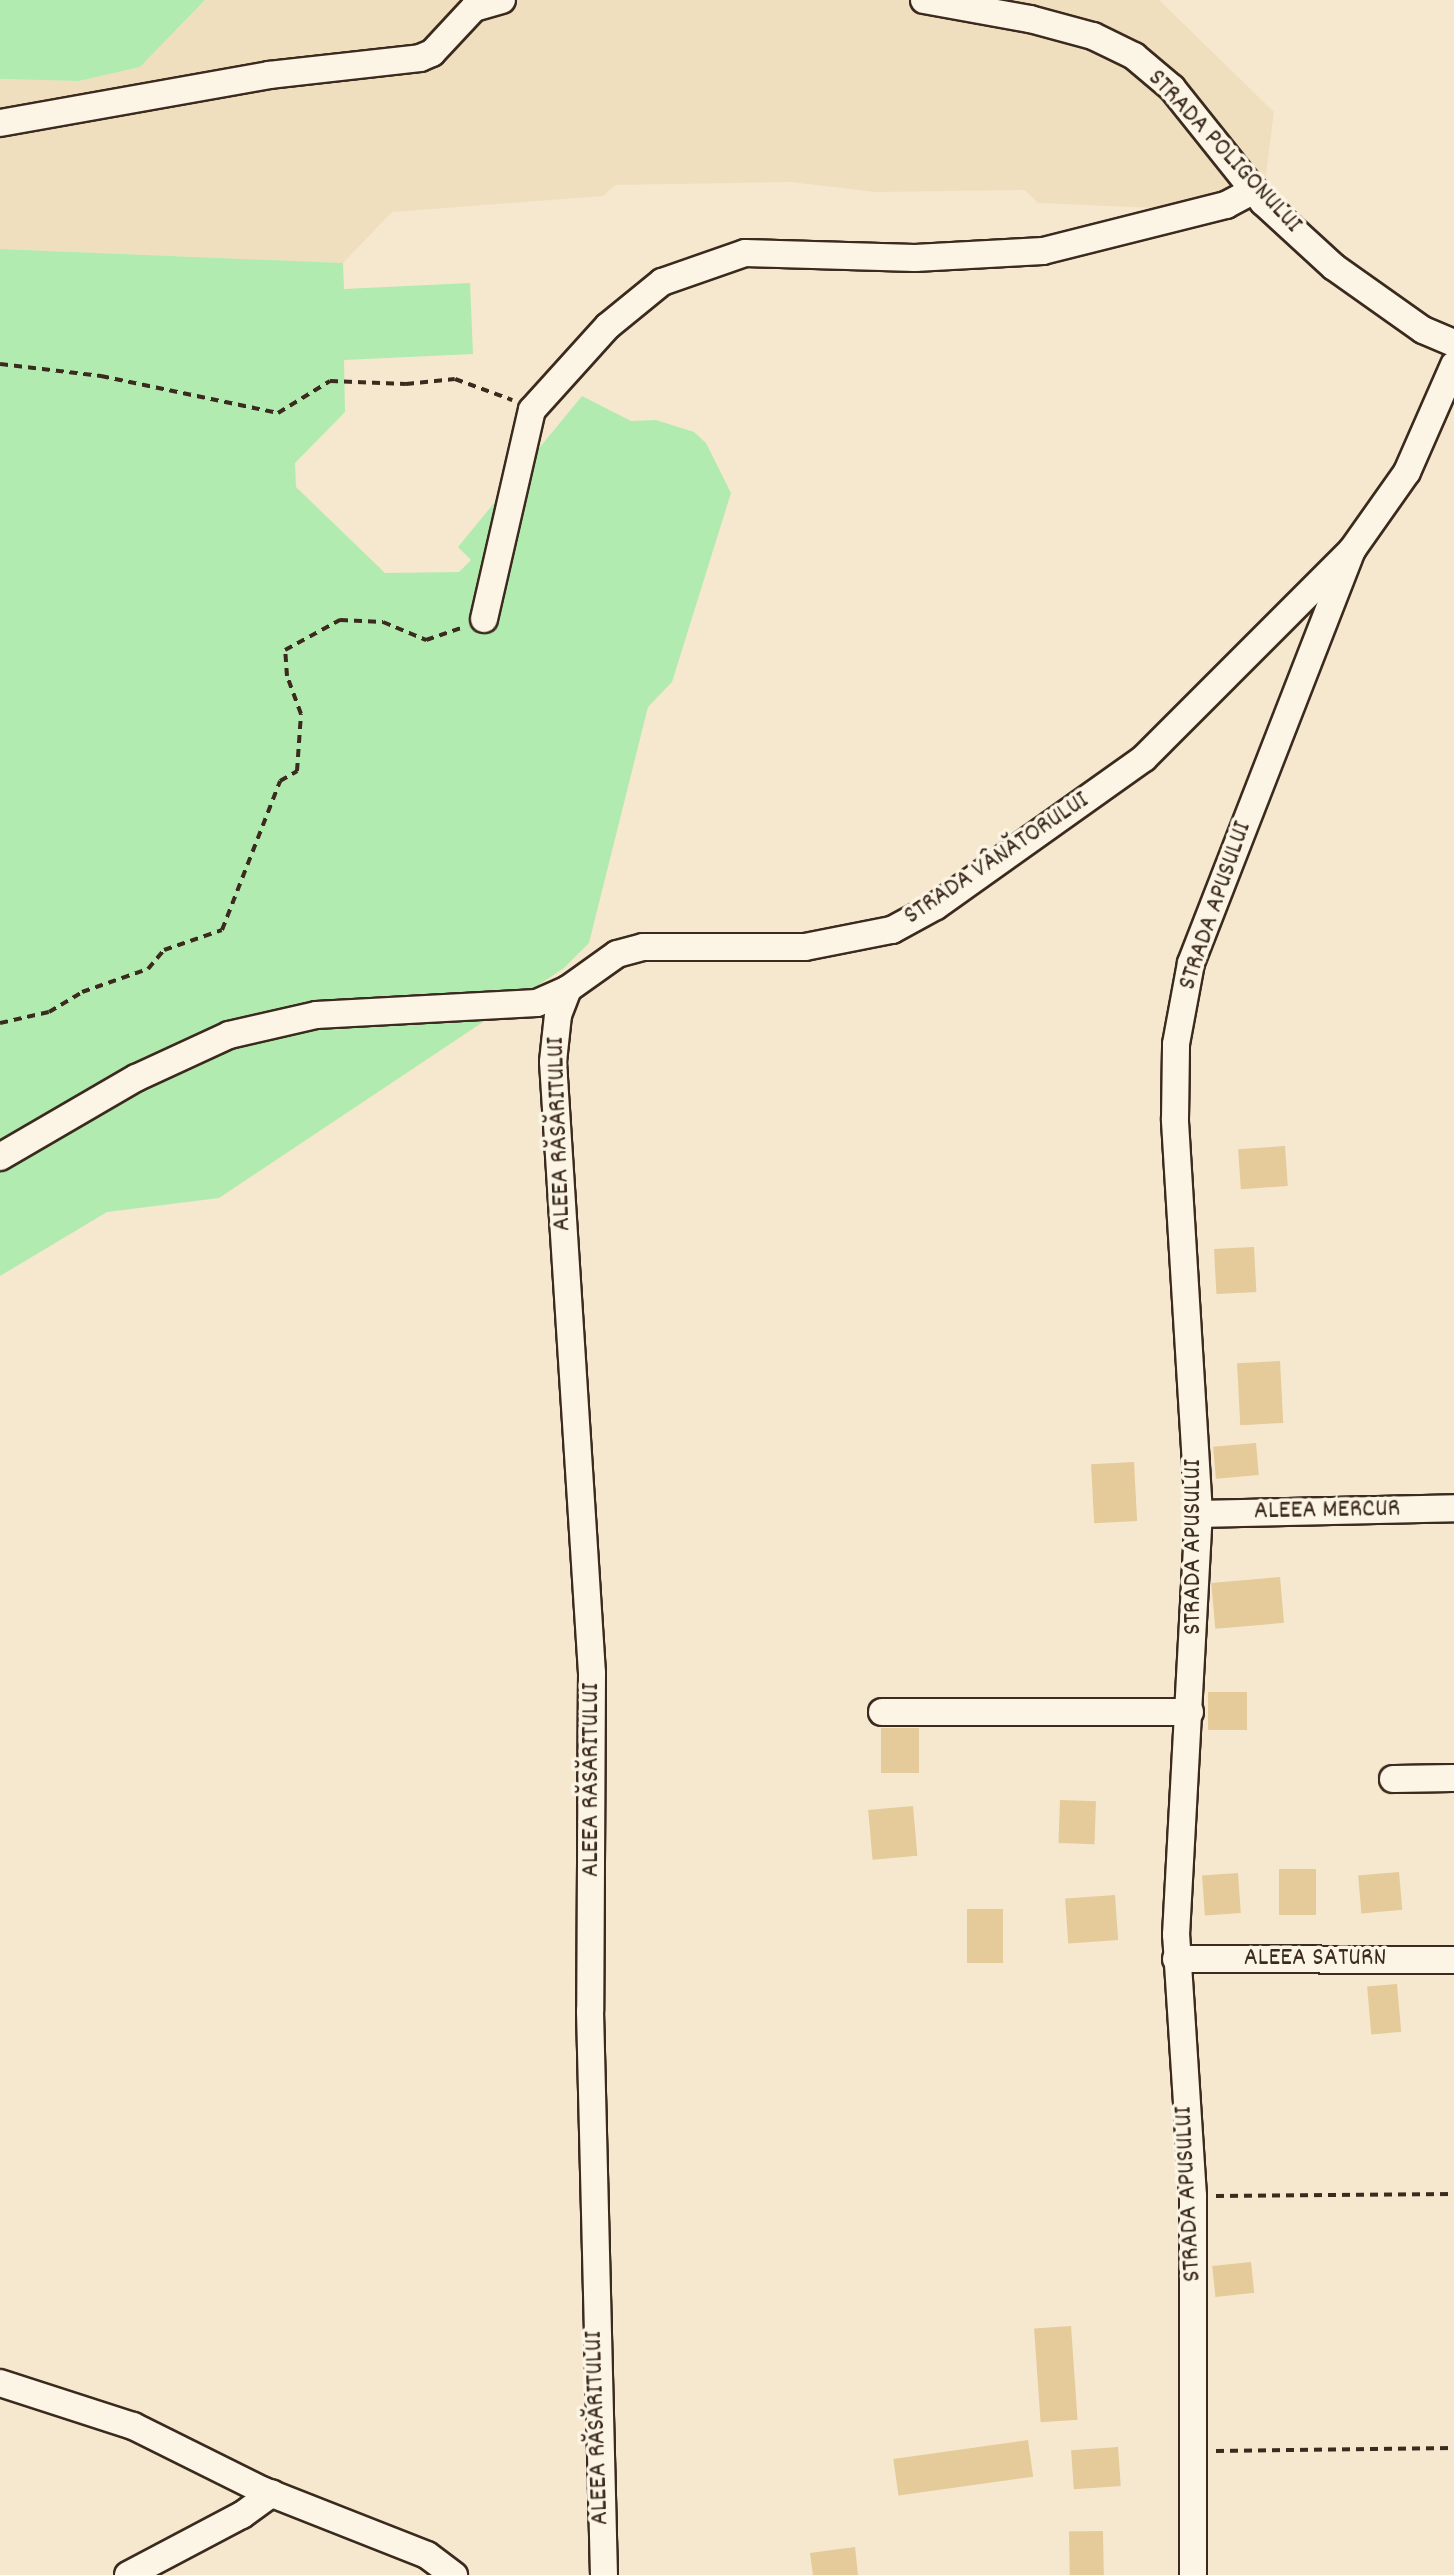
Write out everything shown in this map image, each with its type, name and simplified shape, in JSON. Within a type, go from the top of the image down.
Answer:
[{"type":"street","points":[[0,123],[269,75],[420,58],[432,53],[474,8],[502,0]]},
{"type":"street","name":"STRADA POLIGONULUI","points":[[924,0],[1030,19],[1093,36],[1134,56],[1172,88],[1254,190],[1334,267],[1384,305],[1454,343]]},
{"type":"street","points":[[484,619],[532,410],[637,301],[662,282],[698,266],[745,253],[915,258],[1043,251],[1226,205],[1254,190]]},
{"type":"street","name":"STRADA VÂNĂTORULUI","points":[[0,1157],[136,1078],[229,1035],[316,1015],[537,1003],[568,989],[617,954],[643,947],[848,942],[892,930],[936,906],[1144,758],[1352,550],[1407,472],[1454,365]]},
{"type":"street","name":"STRADA APUSULUI","points":[[1193,2575],[1193,2196],[1176,1959],[1199,1514],[1175,1119],[1178,1031],[1191,963],[1352,550]]},
{"type":"street","name":"ALEEA RĂSĂRITULUI","points":[[568,989],[558,1015],[553,1062],[592,1673],[590,2011],[604,2575]]},
{"type":"street","name":"ALEEA MERCUR","points":[[1199,1514],[1454,1508]]},
{"type":"street","points":[[882,1712],[1190,1712]]},
{"type":"street","points":[[1393,1779],[1454,1778]]},
{"type":"street","name":"ALEEA SATURN","points":[[1176,1959],[1454,1960]]},
{"type":"street","points":[[0,2383],[133,2426],[272,2493],[393,2539],[454,2575]]},
{"type":"street","points":[[128,2575],[242,2515],[272,2493]]},
{"type":"path","points":[[0,364],[101,376],[278,413],[330,381],[406,384],[455,379],[532,410]]},
{"type":"path","points":[[0,1023],[49,1012],[82,992],[148,969],[164,950],[222,930],[280,781],[297,771],[301,714],[287,676],[285,650],[340,620],[383,622],[426,640],[484,619]]},
{"type":"path","points":[[1193,2196],[1454,2194]]},
{"type":"path","points":[[1194,2451],[1454,2448]]},
{"type":"shaded area","points":[[205,0],[1159,0],[1274,112],[1263,199],[1250,212],[1038,203],[1025,190],[876,192],[790,182],[615,185],[603,196],[392,212],[343,263],[0,249],[0,79],[79,81],[140,67]]},
{"type":"green space","points":[[0,0],[205,0],[140,67],[79,81],[0,79]]},
{"type":"green space","points":[[0,249],[343,263],[344,289],[470,283],[473,354],[344,360],[345,412],[295,463],[296,487],[385,573],[459,572],[471,560],[458,547],[582,396],[631,421],[656,420],[694,432],[706,443],[731,493],[672,682],[648,707],[589,943],[564,968],[219,1198],[107,1212],[0,1276]]},
{"type":"building","points":[[1285,1146],[1288,1186],[1241,1189],[1238,1149]]},
{"type":"building","points":[[1254,1247],[1256,1292],[1216,1294],[1214,1249]]},
{"type":"building","points":[[1280,1361],[1283,1423],[1240,1425],[1237,1363]]},
{"type":"building","points":[[1256,1443],[1259,1475],[1216,1479],[1213,1447]]},
{"type":"building","points":[[1134,1462],[1137,1521],[1094,1523],[1091,1464]]},
{"type":"building","points":[[1280,1577],[1284,1623],[1215,1629],[1211,1583]]},
{"type":"building","points":[[1208,1692],[1247,1692],[1247,1730],[1208,1730]]},
{"type":"building","points":[[881,1728],[919,1728],[919,1773],[881,1773]]},
{"type":"building","points":[[1060,1800],[1096,1801],[1094,1844],[1058,1843]]},
{"type":"building","points":[[913,1806],[917,1856],[873,1860],[868,1810]]},
{"type":"building","points":[[1279,1869],[1316,1869],[1316,1915],[1279,1915]]},
{"type":"building","points":[[1399,1872],[1402,1910],[1361,1913],[1358,1876]]},
{"type":"building","points":[[1238,1873],[1241,1913],[1205,1915],[1202,1876]]},
{"type":"building","points":[[1115,1895],[1118,1940],[1068,1943],[1065,1898]]},
{"type":"building","points":[[967,1909],[1003,1909],[1003,1963],[967,1963]]},
{"type":"building","points":[[1397,1984],[1401,2032],[1371,2034],[1367,1987]]},
{"type":"building","points":[[1251,2262],[1254,2293],[1215,2297],[1212,2266]]},
{"type":"building","points":[[1071,2326],[1078,2420],[1041,2422],[1034,2329]]},
{"type":"building","points":[[1028,2440],[1033,2477],[898,2496],[893,2459]]},
{"type":"building","points":[[1118,2447],[1121,2486],[1074,2489],[1071,2450]]},
{"type":"building","points":[[1103,2531],[1104,2575],[1070,2575],[1069,2532]]},
{"type":"building","points":[[855,2547],[858,2575],[813,2575],[810,2553]]}]
